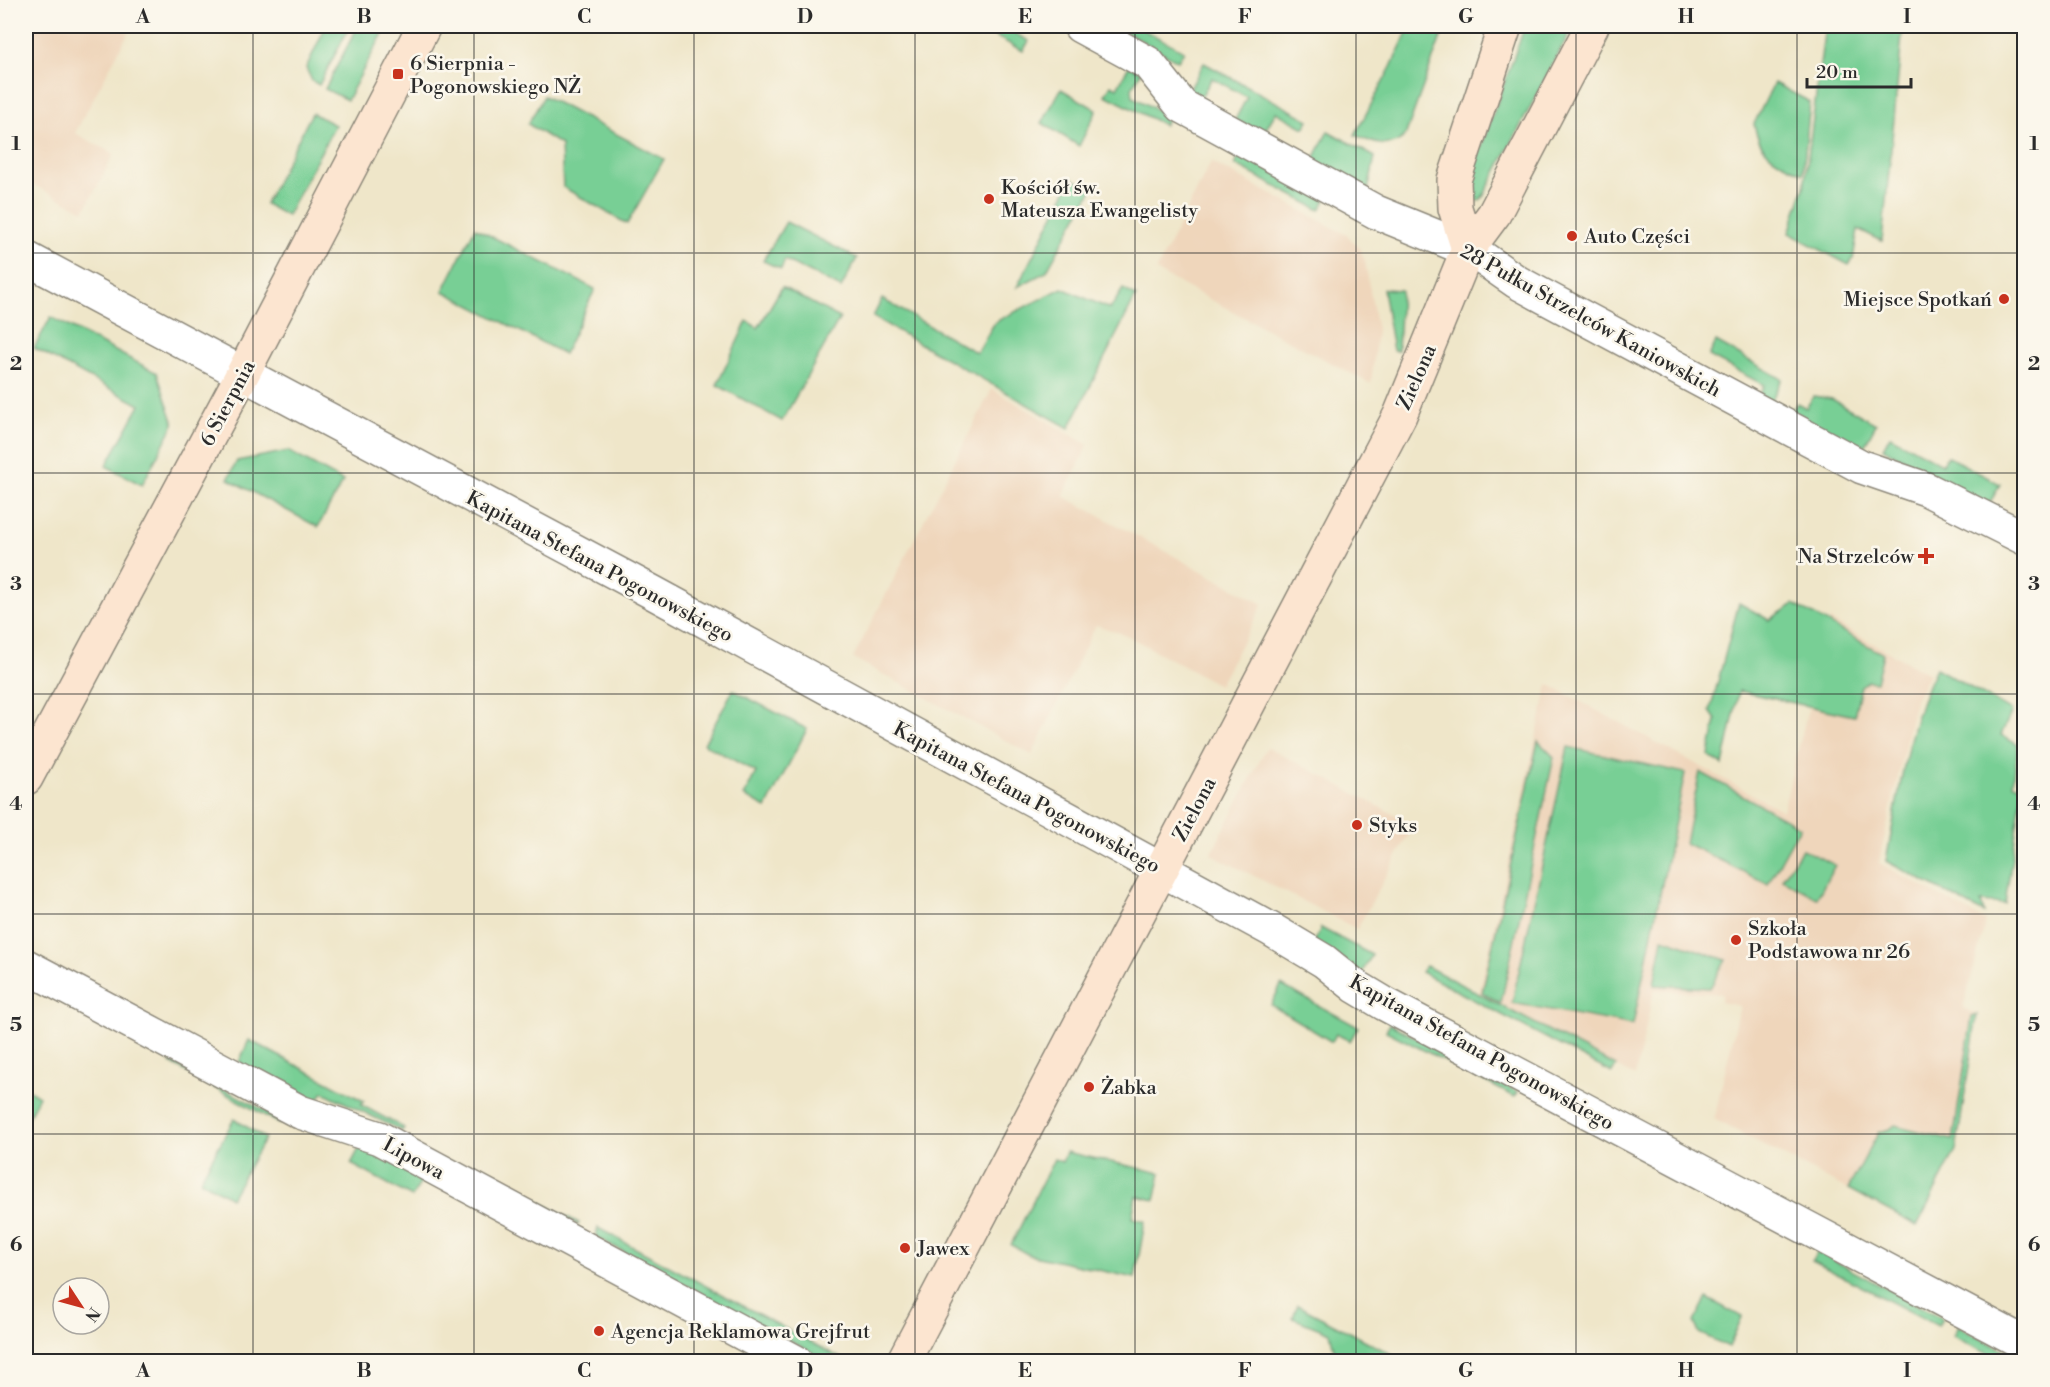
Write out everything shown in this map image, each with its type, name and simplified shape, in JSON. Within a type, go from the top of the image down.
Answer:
[{"type":"street","name":"6 Sierpnia","points":[[26,778],[243,375],[424,26]]},
{"type":"street","name":"28 Pułku Strzelców Kaniowskich","points":[[1080,26],[1148,63],[1182,106],[1376,212],[1468,249],[1517,282],[1862,467],[1926,489],[2025,538]]},
{"type":"street","points":[[1468,249],[1455,208],[1454,180],[1505,26]]},
{"type":"street","name":"Zielona","points":[[903,1362],[1400,415],[1468,249],[1494,214],[1592,26]]},
{"type":"street","name":"Kapitana Stefana Pogonowskiego","points":[[26,258],[652,592],[1162,870],[1324,961],[1355,986],[1385,1004],[2025,1343]]},
{"type":"street","name":"Lipowa","points":[[26,966],[300,1112],[379,1138],[796,1362]]},
{"type":"shaded area","points":[[26,26],[132,26],[75,133],[114,154],[84,211],[26,181]]},
{"type":"shaded area","points":[[1211,162],[1347,235],[1359,248],[1365,261],[1377,330],[1371,384],[1156,271]]},
{"type":"shaded area","points":[[992,389],[1088,445],[1063,496],[1263,604],[1219,685],[1126,635],[1096,625],[1032,755],[853,658]]},
{"type":"shaded area","name":"Szkoła Podstawowa nr 26","points":[[1830,620],[1929,674],[1915,699],[1879,863],[1986,921],[1963,1008],[1977,1015],[1956,1150],[1917,1226],[1714,1119],[1740,1006],[1721,1002],[1722,994],[1654,990],[1635,1076],[1479,994],[1548,684],[1783,811]]},
{"type":"shaded area","points":[[1267,747],[1414,825],[1357,929],[1211,854]]},
{"type":"green space","points":[[326,26],[350,26],[319,85],[312,81],[306,68]]},
{"type":"green space","points":[[358,26],[387,26],[347,100],[325,89]]},
{"type":"green space","points":[[976,26],[1001,26],[1029,41],[1023,51]]},
{"type":"green space","points":[[1106,26],[1136,26],[1184,51],[1178,61],[1119,28]]},
{"type":"green space","points":[[1410,26],[1445,26],[1405,136],[1399,141],[1387,144],[1368,141],[1355,135]]},
{"type":"green space","points":[[1525,26],[1573,26],[1484,195],[1480,200],[1469,203],[1464,194]]},
{"type":"green space","points":[[1825,26],[1903,26],[1882,241],[1858,229],[1853,259],[1849,265],[1789,233],[1804,188]]},
{"type":"green space","points":[[1204,63],[1309,120],[1304,128],[1276,112],[1263,134],[1235,120],[1247,97],[1212,78],[1199,100],[1187,94]]},
{"type":"green space","points":[[1129,66],[1141,72],[1132,88],[1133,97],[1169,116],[1164,125],[1105,95],[1111,85],[1117,88]]},
{"type":"green space","points":[[1774,83],[1810,102],[1803,173],[1771,156],[1757,135],[1754,124]]},
{"type":"green space","points":[[1061,89],[1097,110],[1079,146],[1042,123]]},
{"type":"green space","points":[[544,96],[664,159],[627,224],[563,187],[561,145],[528,124]]},
{"type":"green space","points":[[312,113],[335,125],[287,216],[265,204]]},
{"type":"green space","points":[[1328,131],[1375,157],[1368,190],[1313,161]]},
{"type":"green space","points":[[1240,154],[1326,199],[1320,210],[1235,165]]},
{"type":"green space","points":[[1072,179],[1093,188],[1046,272],[1017,287]]},
{"type":"green space","points":[[786,222],[857,258],[841,288],[785,260],[781,269],[763,261]]},
{"type":"green space","points":[[475,228],[595,289],[564,354],[443,291]]},
{"type":"green space","points":[[782,287],[840,318],[782,421],[717,385],[747,321],[758,328]]},
{"type":"green space","points":[[1062,288],[1110,309],[1123,289],[1136,296],[1069,428],[873,317],[882,299],[977,353],[995,322]]},
{"type":"green space","points":[[1383,289],[1401,290],[1398,351],[1393,350]]},
{"type":"green space","points":[[51,317],[157,373],[174,424],[142,485],[106,466],[140,405],[34,348]]},
{"type":"green space","points":[[1716,342],[1782,379],[1770,403],[1759,397],[1764,385],[1709,356]]},
{"type":"green space","points":[[1814,396],[1832,399],[1876,424],[1861,452],[1791,413],[1797,403],[1806,408]]},
{"type":"green space","points":[[1890,436],[1942,464],[1947,456],[2000,484],[1989,505],[1883,448]]},
{"type":"green space","points":[[288,451],[343,481],[318,527],[228,479],[237,461]]},
{"type":"green space","points":[[1739,603],[1769,620],[1794,604],[1883,654],[1876,682],[1868,681],[1861,686],[1854,716],[1739,691],[1723,765],[1709,756],[1716,720],[1710,711]]},
{"type":"green space","points":[[1936,668],[2012,711],[2001,735],[2018,745],[2013,784],[2023,786],[2005,904],[1981,902],[1984,913],[1886,861],[1910,738]]},
{"type":"green space","points":[[733,690],[807,729],[766,808],[744,796],[756,772],[704,744]]},
{"type":"green space","points":[[1538,741],[1554,757],[1501,1003],[1482,993]]},
{"type":"green space","points":[[1568,747],[1685,773],[1633,1025],[1512,1003]]},
{"type":"green space","points":[[1700,772],[1800,827],[1768,884],[1685,843]]},
{"type":"green space","points":[[1802,849],[1835,865],[1817,898],[1782,879]]},
{"type":"green space","points":[[1321,928],[1372,955],[1360,976],[1314,942]]},
{"type":"green space","points":[[1663,938],[1726,960],[1710,988],[1654,985]]},
{"type":"green space","points":[[1426,966],[1616,1066],[1612,1073],[1421,972]]},
{"type":"green space","points":[[1281,985],[1358,1027],[1350,1041],[1336,1034],[1332,1042],[1271,1005]]},
{"type":"green space","points":[[1977,1015],[1956,1150],[1917,1226],[1848,1189],[1879,1132],[1895,1125],[1953,1140],[1972,1017]]},
{"type":"green space","points":[[1390,1024],[1518,1092],[1515,1097],[1386,1031]]},
{"type":"green space","points":[[249,1040],[364,1101],[361,1105],[404,1128],[402,1131],[323,1092],[317,1101],[310,1100],[239,1062]]},
{"type":"green space","points":[[171,1061],[283,1120],[280,1124],[170,1063]]},
{"type":"green space","points":[[26,1088],[39,1096],[26,1122]]},
{"type":"green space","points":[[234,1119],[265,1138],[231,1198],[200,1180]]},
{"type":"green space","points":[[360,1147],[374,1150],[422,1180],[412,1197],[351,1164]]},
{"type":"green space","points":[[1066,1152],[1161,1173],[1155,1200],[1136,1196],[1132,1218],[1145,1221],[1135,1278],[1029,1255],[1011,1245],[1054,1159],[1062,1162]]},
{"type":"green space","points":[[470,1165],[579,1223],[578,1225],[471,1170]]},
{"type":"green space","points":[[598,1228],[844,1360],[828,1361],[596,1237]]},
{"type":"green space","points":[[1817,1252],[1942,1318],[1938,1326],[1812,1261]]},
{"type":"green space","points":[[1707,1298],[1742,1317],[1729,1347],[1699,1333],[1694,1322]]},
{"type":"green space","points":[[1297,1305],[1393,1355],[1392,1361],[1337,1361],[1330,1333],[1293,1318]]},
{"type":"green space","points":[[1958,1326],[2024,1361],[2002,1361],[1953,1336]]},
{"type":"place","name":"6 Sierpnia - Pogonowskiego NŻ","points":[[398,74]]},
{"type":"place","name":"Kościół św. Mateusza Ewangelisty","points":[[989,199]]},
{"type":"place","name":"Auto Części","points":[[1572,236]]},
{"type":"place","name":"Miejsce Spotkań","points":[[2004,299]]},
{"type":"place","name":"Na Strzelców","points":[[1926,556]]},
{"type":"place","name":"Styks","points":[[1357,825]]},
{"type":"place","name":"Szkoła Podstawowa nr 26","points":[[1736,940]]},
{"type":"place","name":"Żabka","points":[[1089,1087]]},
{"type":"place","name":"Jawex","points":[[905,1248]]},
{"type":"place","name":"Agencja Reklamowa Grejfrut","points":[[599,1331]]}]
